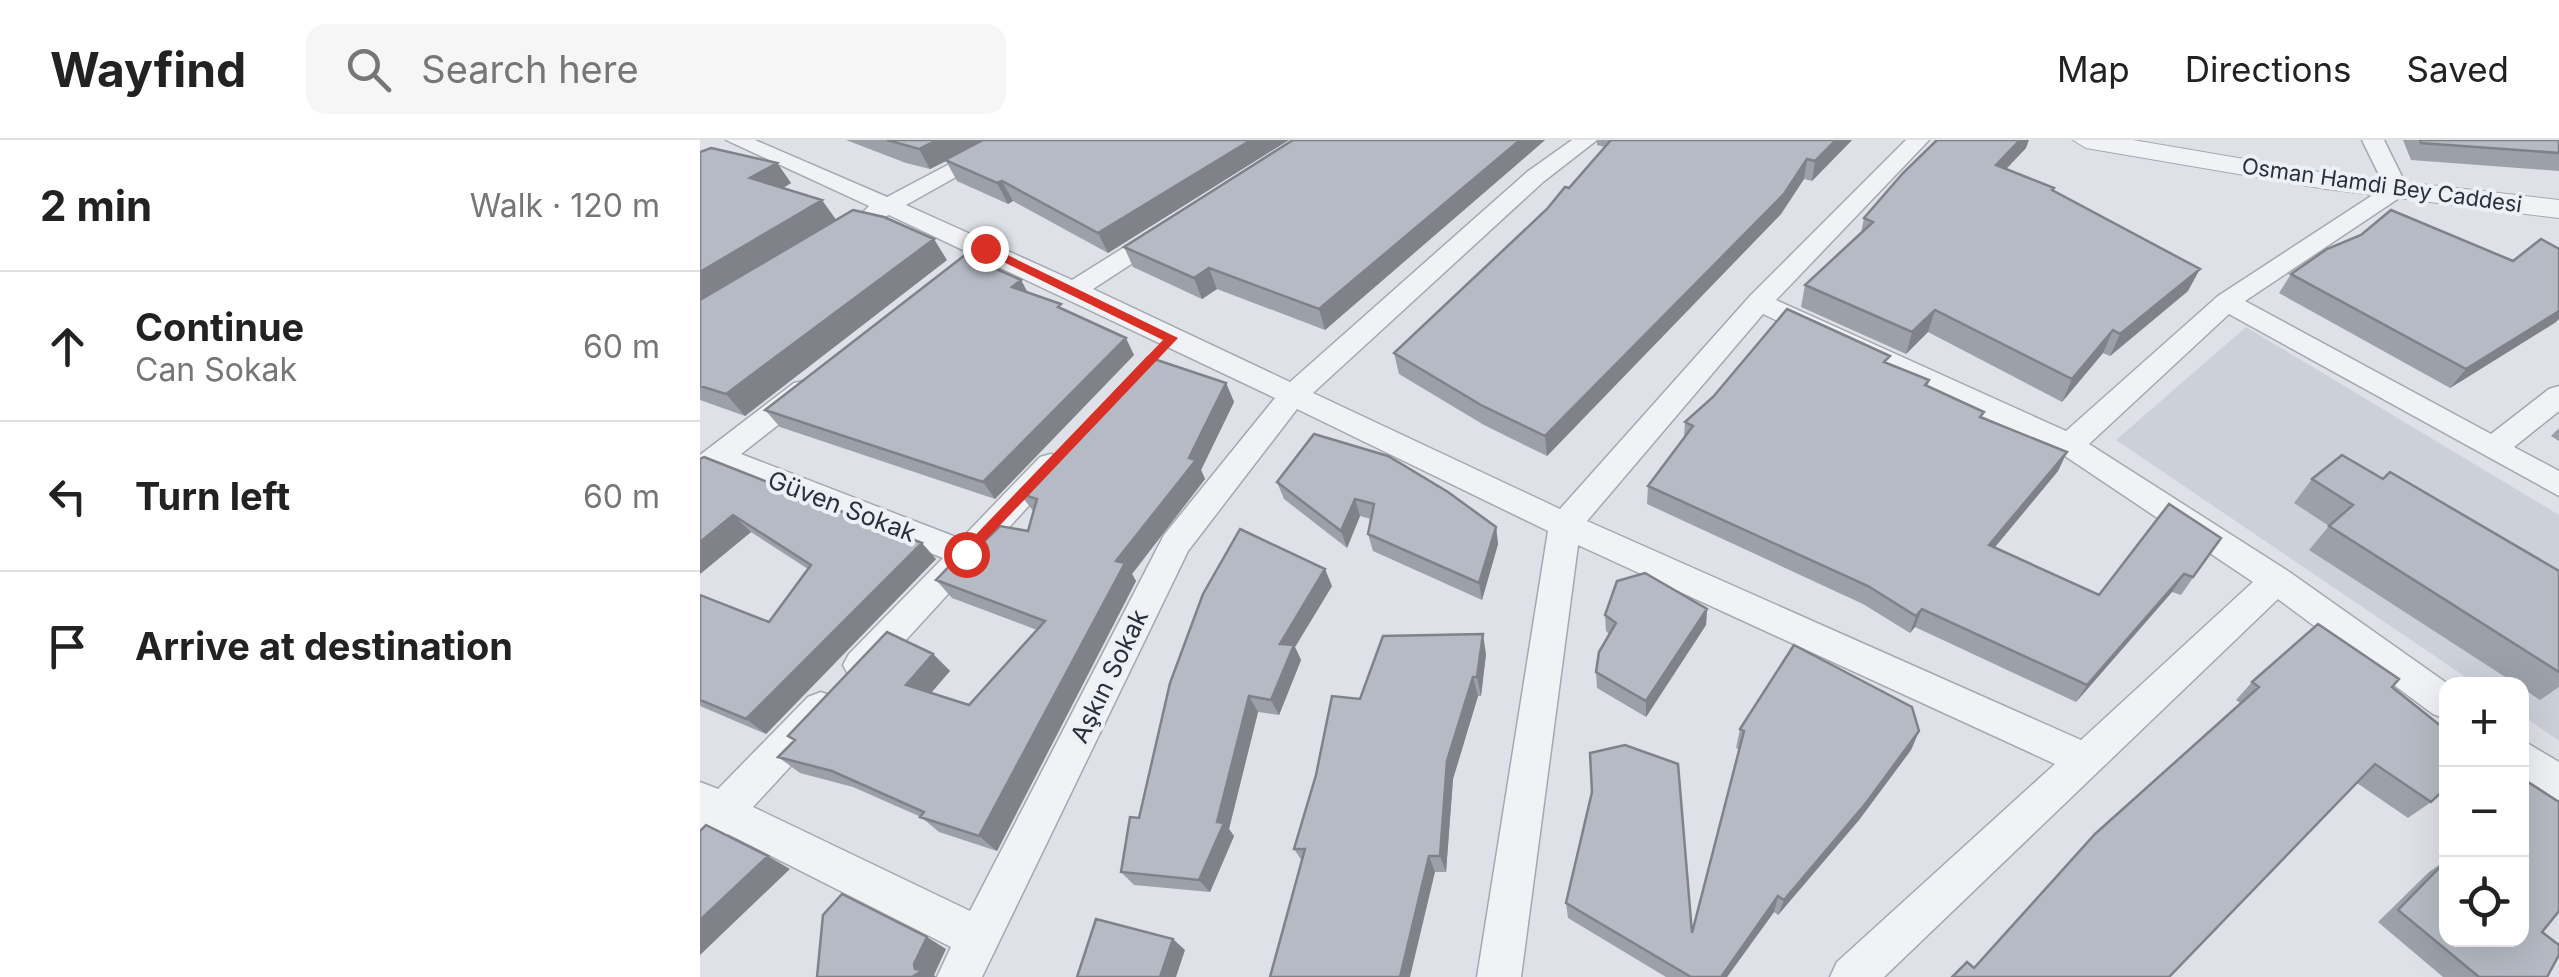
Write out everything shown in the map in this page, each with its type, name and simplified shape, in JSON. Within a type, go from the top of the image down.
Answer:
[{"type":"street","points":[[856,224],[1010,140]]},
{"type":"street","name":"Aşkın Sokak","points":[[959,977],[1175,544],[1293,395],[1536,177],[1586,140]]},
{"type":"street","points":[[1499,977],[1565,525],[1759,302],[1918,140]]},
{"type":"street","name":"Osman Hamdi Bey Caddesi","points":[[2086,140],[2326,180],[2559,209]]},
{"type":"street","points":[[2069,444],[2227,302],[2397,188],[2373,140]]},
{"type":"street","points":[[716,162],[743,143],[887,205],[1565,525],[2086,760]]},
{"type":"street","points":[[1074,290],[1184,220]]},
{"type":"street","points":[[954,273],[985,248]]},
{"type":"street","points":[[1759,302],[2069,444],[2276,580],[2439,698]]},
{"type":"street","points":[[2227,302],[2559,486]]},
{"type":"street","points":[[1144,367],[1171,338]]},
{"type":"street","points":[[709,464],[828,371]]},
{"type":"street","points":[[2493,448],[2559,396]]},
{"type":"street","points":[[979,938],[707,816],[1076,439]]},
{"type":"street","name":"Güven Sokak","points":[[709,464],[966,554]]},
{"type":"street","points":[[1852,977],[2276,580]]},
{"type":"street","points":[[2529,762],[2559,784]]},
{"type":"shaded area","points":[[2246,327],[2559,515],[2559,741],[2529,720],[2529,677],[2466,677],[2116,440]]},
{"type":"building","points":[[887,140],[937,140],[919,149]]},
{"type":"building","points":[[983,140],[1251,140],[1098,233],[1002,181],[997,183],[945,160]]},
{"type":"building","points":[[1293,140],[1520,140],[1319,309],[1209,268],[1194,278],[1124,247]]},
{"type":"building","points":[[1611,140],[1836,140],[1815,161],[1807,159],[1784,194],[1545,436],[1481,405],[1394,353],[1547,209],[1565,187],[1569,188]]},
{"type":"building","points":[[1937,140],[2020,140],[1996,165],[2054,188],[2200,269],[2120,334],[2113,330],[2072,379],[1935,310],[1912,332],[1805,285],[1873,222],[1864,218]]},
{"type":"building","points":[[2420,140],[2559,140],[2559,153],[2421,143]]},
{"type":"building","points":[[711,148],[777,163],[750,178],[822,200],[700,272],[700,152]]},
{"type":"building","points":[[853,210],[884,217],[934,239],[726,394],[700,386],[700,300]]},
{"type":"building","points":[[2391,210],[2513,261],[2541,239],[2559,249],[2559,311],[2466,369],[2291,274],[2327,249],[2361,235]]},
{"type":"building","points":[[965,255],[1021,280],[1012,287],[1061,304],[1058,307],[1126,338],[983,482],[765,410]]},
{"type":"building","points":[[1787,309],[1890,356],[1884,362],[1929,380],[1925,385],[1984,412],[1980,417],[2067,452],[1989,545],[2099,595],[2169,504],[2221,538],[2193,577],[2184,574],[2087,685],[1922,609],[1916,616],[1868,586],[1648,486],[1693,426],[1685,422],[1713,397]]},
{"type":"building","points":[[1148,357],[1226,383],[1189,458],[1196,460],[1116,561],[1125,563],[979,836],[920,817],[924,812],[832,771],[778,757],[795,740],[788,736],[887,632],[933,654],[906,685],[969,705],[1045,621],[936,580],[961,554],[968,557],[1000,526],[1028,531],[1037,499],[1019,493]]},
{"type":"building","points":[[1314,434],[1388,456],[1496,527],[1479,583],[1368,534],[1374,504],[1355,499],[1341,531],[1277,482]]},
{"type":"building","points":[[2342,455],[2383,479],[2390,472],[2559,571],[2559,672],[2329,526],[2353,505],[2312,479]]},
{"type":"building","points":[[704,457],[922,543],[746,719],[700,700],[700,595],[769,622],[811,565],[733,515],[700,542],[700,459]]},
{"type":"building","points":[[1240,529],[1325,569],[1280,644],[1294,645],[1271,700],[1249,696],[1217,822],[1224,823],[1199,880],[1121,872],[1130,817],[1139,818],[1170,683],[1203,594]]},
{"type":"building","points":[[1645,573],[1707,609],[1646,701],[1596,672],[1599,652],[1616,623],[1605,615],[1617,581]]},
{"type":"building","points":[[2318,624],[2399,679],[2392,687],[2439,724],[2439,795],[2431,802],[2375,764],[2169,977],[1952,977],[1967,962],[1974,968],[2095,834],[2259,687],[2252,682]]},
{"type":"building","points":[[1483,634],[1477,677],[1473,677],[1447,761],[1440,856],[1429,856],[1400,977],[1270,977],[1305,849],[1294,849],[1316,775],[1332,696],[1360,699],[1383,636]]},
{"type":"building","points":[[1794,645],[1912,707],[1919,731],[1866,803],[1784,900],[1778,896],[1721,977],[1691,977],[1566,903],[1592,792],[1590,753],[1625,745],[1678,764],[1692,933],[1744,731],[1740,729]]},
{"type":"building","points":[[2529,783],[2559,802],[2559,911],[2542,932],[2559,945],[2559,955],[2547,977],[2479,977],[2443,947],[2529,947]]},
{"type":"building","points":[[706,825],[768,856],[700,920],[700,831]]},
{"type":"building","points":[[2439,868],[2439,944],[2398,910]]},
{"type":"building","points":[[842,894],[927,937],[914,964],[915,969],[923,970],[912,977],[817,977],[823,915]]},
{"type":"building","points":[[1096,919],[1173,939],[1160,977],[1077,977]]},
{"type":"route","points":[[966,554],[1171,338],[985,248]]}]
